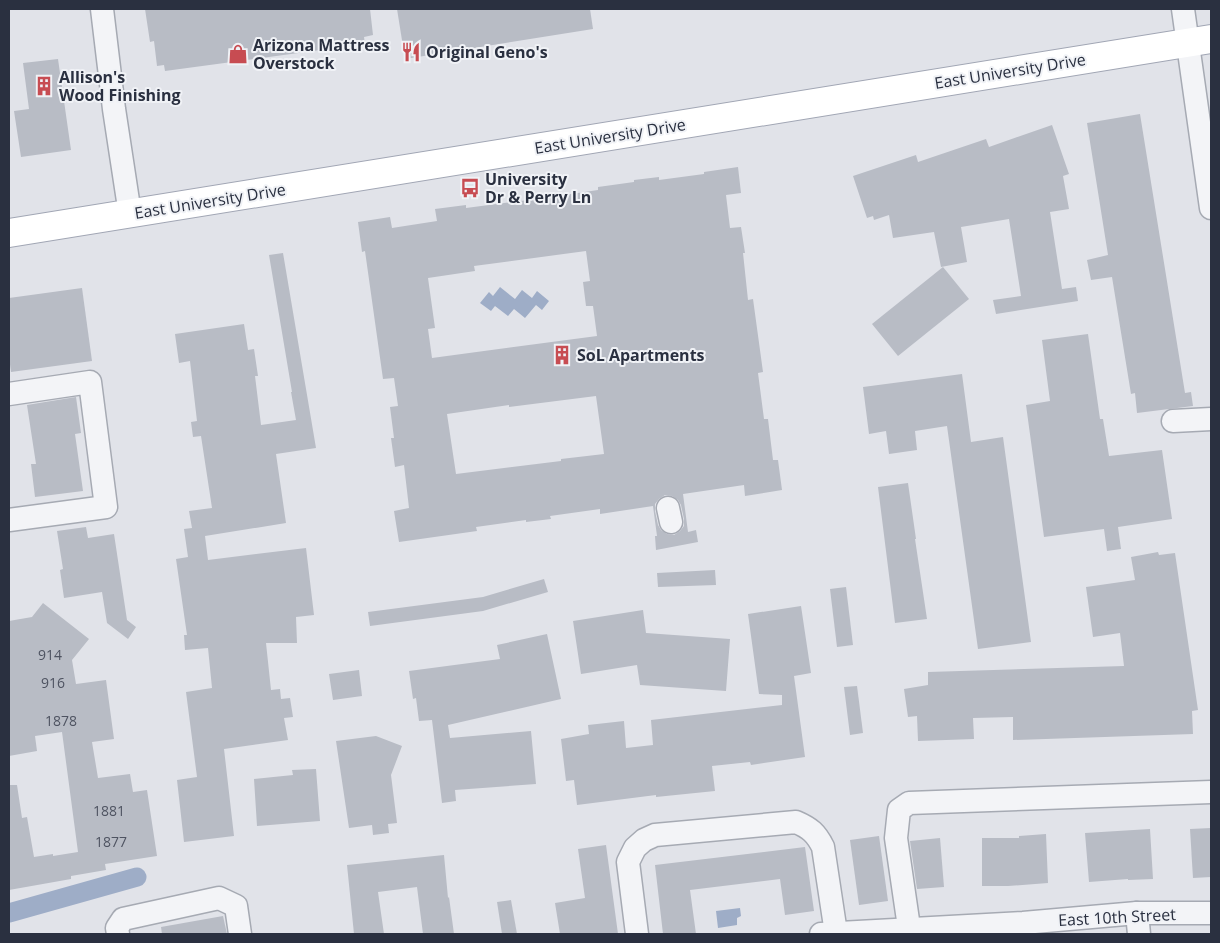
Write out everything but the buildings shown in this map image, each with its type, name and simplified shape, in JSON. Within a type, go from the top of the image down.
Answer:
[{"type":"main road","name":"East University Drive","points":[[9,233],[1199,41]]},
{"type":"street","points":[[102,9],[114,110],[130,214]]},
{"type":"street","points":[[1183,9],[1199,41],[1211,208]]},
{"type":"street","points":[[9,394],[90,382],[106,507],[9,520]]},
{"type":"street","points":[[1173,421],[1204,419]]},
{"type":"street","points":[[909,932],[896,838],[898,810],[909,803],[1211,792]]},
{"type":"street","points":[[637,934],[628,862],[635,848],[644,840],[654,835],[796,822],[808,827],[818,837],[823,847],[828,934]]},
{"type":"street","points":[[118,934],[117,928],[123,919],[219,898],[236,906],[240,934]]},
{"type":"street","name":"East 10th Street","points":[[828,934],[1138,924],[1211,913]]},
{"type":"water","points":[[500,287],[515,299],[522,290],[532,298],[537,291],[549,301],[542,310],[536,305],[525,318],[514,309],[508,316],[495,306],[491,311],[480,303],[489,292],[493,296]]},
{"type":"water","points":[[740,908],[741,916],[737,918],[737,925],[718,928],[716,911]]},
{"type":"waterway","points":[[9,913],[137,877]]},
{"type":"place","name":"Original Geno's","points":[[411,52]]},
{"type":"place","name":"Arizona Mattress Overstock","points":[[238,54]]},
{"type":"place","name":"Allison's Wood Finishing","points":[[44,86]]},
{"type":"place","name":"University Dr & Perry Ln","points":[[470,188]]},
{"type":"place","name":"SoL Apartments","points":[[562,355]]}]
